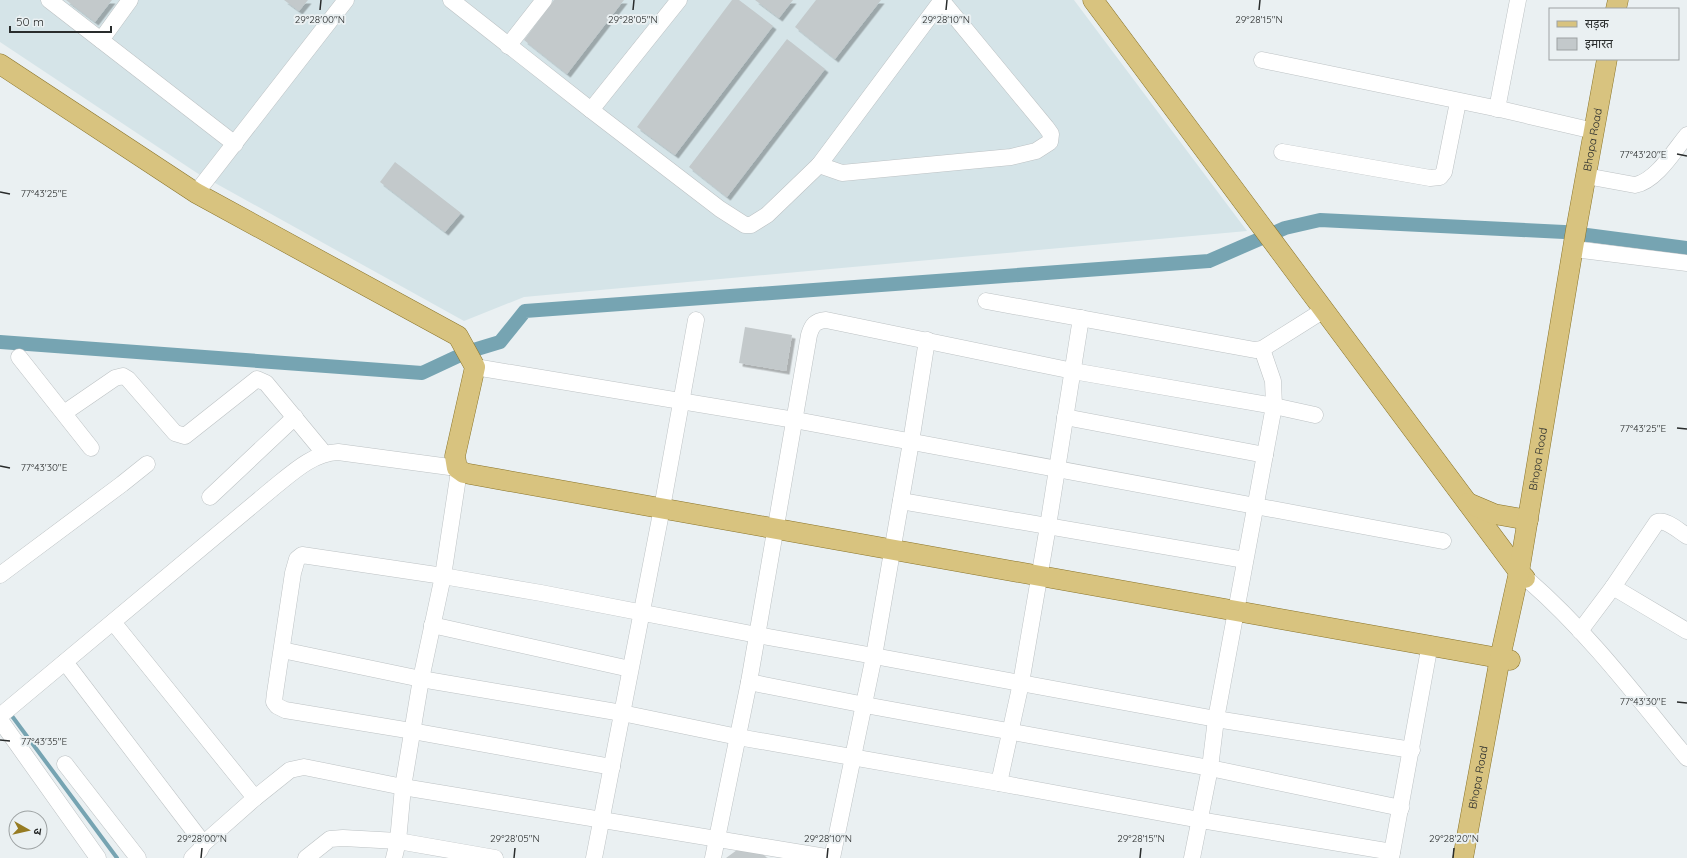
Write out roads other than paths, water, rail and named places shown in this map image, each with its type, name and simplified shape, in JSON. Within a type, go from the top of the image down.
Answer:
[{"type":"main road","points":[[1093,0],[1524,576]]},
{"type":"main road","name":"Bhopa Road","points":[[1592,177],[1594,131],[1607,60]]},
{"type":"main road","name":"Bhopa Road","points":[[1524,576],[1528,520],[1592,177],[1619,60]]},
{"type":"main road","points":[[0,64],[196,193],[458,336],[475,367],[455,456],[458,469],[464,473],[1430,644],[1505,659]]},
{"type":"main road","name":"Bhopa Road","points":[[1463,858],[1524,576],[1579,246]]},
{"type":"main road","points":[[1468,503],[1494,514],[1528,520]]},
{"type":"main road","name":"Bhopa Road","points":[[1476,858],[1505,659]]},
{"type":"street","points":[[49,0],[235,144]]},
{"type":"street","points":[[101,40],[130,0]]},
{"type":"street","points":[[196,193],[346,0]]},
{"type":"street","points":[[451,0],[508,46],[720,209],[745,225],[756,223],[767,215],[819,165],[942,0],[1051,134],[1050,142],[1036,151],[1011,157],[842,173],[819,165]]},
{"type":"street","points":[[508,46],[544,0]]},
{"type":"street","points":[[591,110],[679,0]]},
{"type":"street","points":[[1497,109],[1518,0]]},
{"type":"street","points":[[1262,60],[1497,109],[1594,131]]},
{"type":"street","points":[[1282,152],[1430,178],[1440,177],[1444,172],[1458,102]]},
{"type":"street","points":[[1592,177],[1635,184],[1642,183],[1655,174],[1687,135]]},
{"type":"street","points":[[1579,246],[1687,263]]},
{"type":"street","points":[[986,301],[1247,349],[1262,349],[1324,310]]},
{"type":"street","points":[[999,782],[1021,683],[1081,318]]},
{"type":"street","points":[[594,858],[662,508],[696,320]]},
{"type":"street","points":[[713,858],[749,682],[809,335],[812,325],[816,322],[826,320],[1073,371],[1274,406],[1315,415]]},
{"type":"street","points":[[192,858],[200,850],[202,844],[255,798],[290,770],[304,767],[403,787],[832,858],[874,656],[927,340]]},
{"type":"street","points":[[1192,858],[1210,768],[1216,719],[1274,406],[1273,381],[1262,349]]},
{"type":"street","points":[[19,357],[91,448]]},
{"type":"street","points":[[475,367],[795,420],[1443,541]]},
{"type":"street","points":[[64,413],[115,378],[123,376],[128,378],[175,433],[182,436],[188,434],[257,379],[266,382],[324,453]]},
{"type":"street","points":[[210,497],[295,417]]},
{"type":"street","points":[[1065,417],[1265,455]]},
{"type":"street","points":[[0,716],[278,484],[296,470],[324,453],[338,452],[458,469],[443,576],[421,679],[412,731],[403,787],[398,841],[394,858]]},
{"type":"street","points":[[0,575],[147,464]]},
{"type":"street","points":[[901,500],[1246,560]]},
{"type":"street","points":[[1580,631],[1613,587],[1657,522],[1665,522],[1687,536]]},
{"type":"street","points":[[612,767],[285,710],[277,706],[274,702],[292,572],[299,556],[302,555],[443,576],[1216,719],[1412,750]]},
{"type":"street","points":[[1524,576],[1580,631],[1625,682],[1687,758]]},
{"type":"street","points":[[1613,587],[1687,631]]},
{"type":"street","points":[[112,622],[255,798]]},
{"type":"street","points":[[432,625],[630,669]]},
{"type":"street","points":[[282,650],[421,679],[622,713],[738,737],[999,782],[1392,855],[1402,808],[1430,644]]},
{"type":"street","points":[[64,662],[202,844]]},
{"type":"street","points":[[749,682],[865,705],[1210,768],[1402,808]]},
{"type":"street","points":[[0,720],[98,858]]},
{"type":"street","points":[[65,764],[138,858]]},
{"type":"street","points":[[306,858],[330,839],[343,838],[398,841],[495,858]]},
{"type":"waterway","points":[[0,342],[422,373],[467,352],[500,342],[525,311],[1209,261],[1285,228],[1320,220],[1564,232],[1687,248]]},
{"type":"waterway","points":[[9,712],[117,858]]}]
